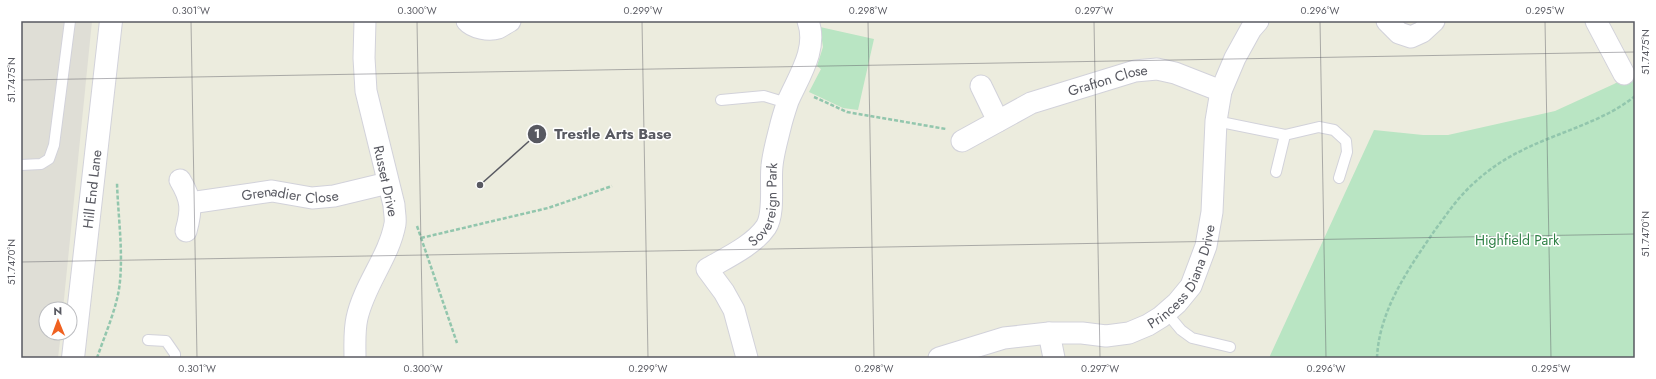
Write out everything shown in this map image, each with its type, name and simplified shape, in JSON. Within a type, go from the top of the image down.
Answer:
[{"type":"street","name":"Hill End Lane","points":[[73,358],[111,21]]},
{"type":"street","name":"Russet Drive","points":[[355,358],[357,318],[363,299],[389,243],[395,222],[394,205],[366,91],[364,58],[365,21]]},
{"type":"street","points":[[467,21],[469,24],[483,29],[497,28],[510,21]]},
{"type":"street","name":"Sovereign Park","points":[[748,358],[734,310],[724,292],[707,269],[755,240],[767,226],[770,212],[772,166],[780,129],[787,103],[808,58],[811,44],[811,30],[808,21]]},
{"type":"street","name":"Princess Diana Drive","points":[[939,358],[1004,338],[1049,332],[1082,333],[1106,336],[1129,333],[1148,325],[1166,312],[1191,286],[1206,246],[1212,212],[1216,120],[1221,91],[1235,58],[1251,29],[1258,21]]},
{"type":"street","points":[[1387,21],[1399,33],[1411,37],[1422,32],[1434,21]]},
{"type":"street","points":[[1596,21],[1624,74]]},
{"type":"street","name":"Grafton Close","points":[[962,141],[1031,103],[1135,71],[1157,69],[1221,91]]},
{"type":"street","points":[[981,86],[998,121]]},
{"type":"street","points":[[180,180],[186,190],[190,203],[190,218],[186,231]]},
{"type":"street","name":"Grenadier Close","points":[[190,203],[272,191],[312,198],[334,196],[388,183]]},
{"type":"street","points":[[1049,332],[1054,358]]},
{"type":"lane","points":[[21,165],[41,164],[49,159],[54,145],[70,21]]},
{"type":"lane","points":[[721,100],[764,96],[787,103]]},
{"type":"lane","points":[[1216,120],[1285,135],[1319,127],[1334,130],[1346,141],[1347,152],[1339,178]]},
{"type":"lane","points":[[1276,172],[1285,135]]},
{"type":"lane","points":[[1166,312],[1181,330],[1192,338],[1230,347]]},
{"type":"lane","points":[[148,340],[166,341],[175,354],[175,358]]},
{"type":"path","points":[[813,96],[847,112],[948,129],[962,141]]},
{"type":"path","points":[[1377,358],[1377,349],[1384,323],[1391,303],[1403,280],[1423,248],[1454,204],[1473,184],[1494,167],[1528,147],[1609,113],[1635,96]]},
{"type":"path","points":[[96,358],[118,296],[120,282],[116,176]]},
{"type":"path","points":[[421,238],[548,208],[612,186]]},
{"type":"path","points":[[395,222],[417,223],[457,343]]},
{"type":"shaded area","points":[[21,21],[92,21],[64,301],[38,301],[38,341],[60,341],[58,358],[21,358]]},
{"type":"green space","points":[[820,27],[874,39],[858,110],[843,108],[809,92],[821,69],[817,66],[823,47]]},
{"type":"green space","name":"Highfield Park","points":[[1635,72],[1635,358],[1269,358],[1374,130],[1423,135],[1448,135],[1555,111],[1614,84]]},
{"type":"place","name":"Trestle Arts Base","points":[[480,185]]}]
